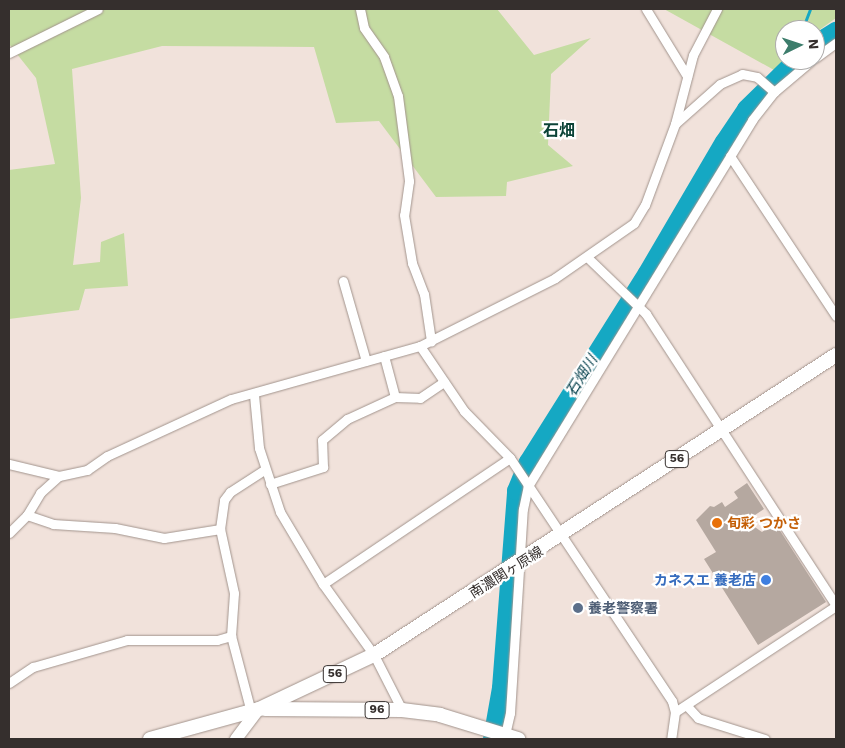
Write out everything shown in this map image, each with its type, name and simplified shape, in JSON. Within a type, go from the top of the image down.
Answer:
[{"type":"main road","name":"南濃関ヶ原線","points":[[150,739],[255,711],[374,656],[563,535],[836,355]]},
{"type":"main road","name":"96","points":[[255,711],[402,710],[440,714],[504,736]]},
{"type":"main road","points":[[236,739],[255,711]]},
{"type":"street","points":[[9,53],[98,9]]},
{"type":"street","points":[[360,9],[364,28],[384,57],[398,96],[409,181],[404,215],[412,263],[424,294],[431,341]]},
{"type":"street","points":[[646,9],[687,76]]},
{"type":"street","points":[[9,464],[59,476],[87,470],[107,456],[178,421],[231,399],[254,395],[420,346],[528,294],[587,257],[634,223],[645,205],[675,124],[687,76],[717,9]]},
{"type":"street","points":[[825,51],[836,43]]},
{"type":"street","points":[[504,736],[520,563],[523,509],[527,483],[636,303],[730,156],[774,92],[801,70]]},
{"type":"street","points":[[675,124],[720,84],[742,74],[757,77],[774,92]]},
{"type":"street","points":[[730,156],[836,316]]},
{"type":"street","points":[[587,257],[636,303],[836,606],[687,706],[675,712]]},
{"type":"street","points":[[343,281],[366,361]]},
{"type":"street","points":[[420,346],[464,411],[510,458],[518,469],[672,701],[675,712],[671,739]]},
{"type":"street","points":[[384,356],[395,397]]},
{"type":"street","points":[[270,484],[323,467],[322,440],[347,419],[395,397],[420,398],[444,382]]},
{"type":"street","points":[[254,395],[264,470],[291,534],[322,584],[374,656],[402,710]]},
{"type":"street","points":[[322,584],[510,458]]},
{"type":"street","points":[[255,711],[231,636],[234,593],[220,530],[224,500],[230,492],[264,470]]},
{"type":"street","points":[[9,533],[27,515],[40,493],[59,476]]},
{"type":"street","points":[[27,515],[53,524],[115,528],[164,538],[220,530]]},
{"type":"street","points":[[9,683],[33,667],[127,640],[217,640],[231,636]]},
{"type":"street","points":[[687,706],[698,718],[765,739]]},
{"type":"green space","points":[[9,9],[497,9],[534,55],[591,38],[551,74],[548,145],[573,166],[507,182],[506,196],[436,197],[379,121],[336,123],[314,47],[162,46],[72,69],[81,198],[73,265],[100,262],[101,242],[124,233],[128,286],[85,289],[79,310],[9,319],[9,170],[55,164],[36,78],[9,44]]},
{"type":"green space","points":[[664,9],[836,9],[836,18],[825,26],[825,20],[775,20],[774,70]]},
{"type":"building","name":"カネスエ 養老店","points":[[747,483],[764,509],[746,521],[762,532],[775,523],[826,602],[758,645],[704,559],[716,552],[696,520],[710,506],[714,507],[722,502],[725,507],[738,498],[734,492]]},
{"type":"waterway","points":[[806,20],[810,9]]},
{"type":"waterway","name":"石畑川","points":[[825,38],[836,31]]},
{"type":"waterway","name":"石畑川","points":[[492,739],[501,688],[516,491],[528,462],[647,273],[724,142],[746,109],[786,70]]},
{"type":"place","name":"旬彩 つかさ","points":[[717,523]]},
{"type":"place","name":"カネスエ 養老店","points":[[766,580]]},
{"type":"place","name":"養老警察署","points":[[578,608]]},
{"type":"district","name":"石畑","points":[[559,131]]}]
